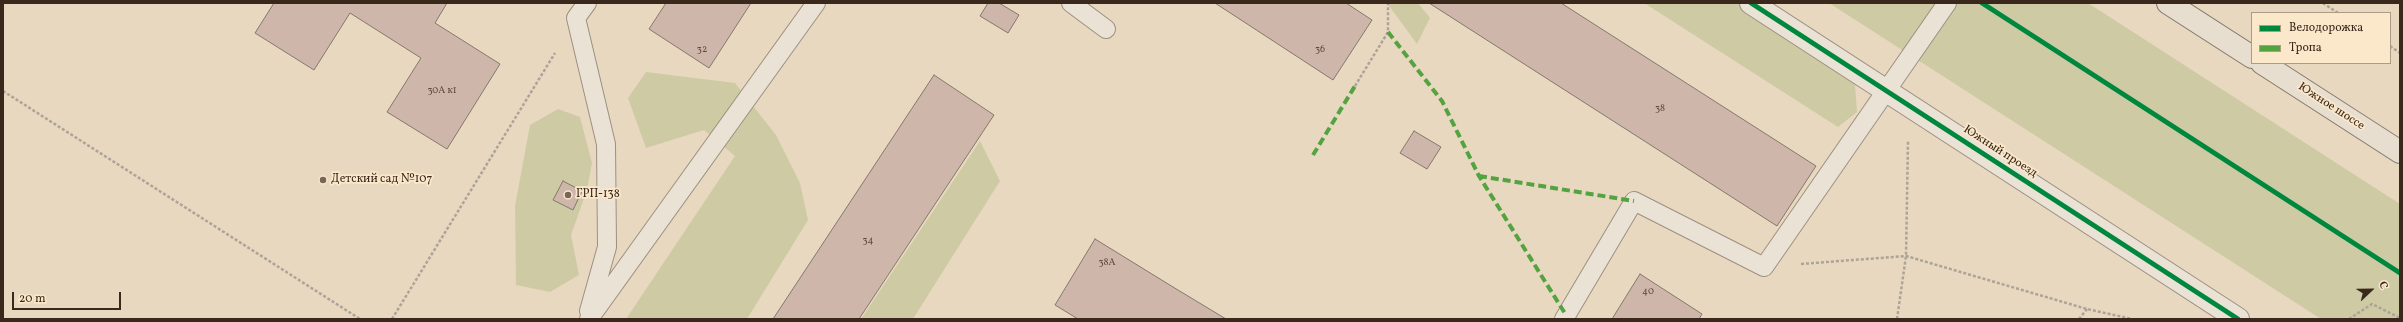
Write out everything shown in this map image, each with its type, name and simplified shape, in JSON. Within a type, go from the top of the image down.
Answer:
[{"type":"main road","points":[[2168,3],[2251,56]]},
{"type":"main road","name":"Южное шоссе","points":[[2264,64],[2400,152]]},
{"type":"street","name":"Южный проезд","points":[[1752,3],[2238,319]]},
{"type":"lane","points":[[586,3],[576,18],[606,144],[607,247],[588,319]]},
{"type":"lane","points":[[588,319],[816,3]]},
{"type":"lane","points":[[1071,3],[1106,29]]},
{"type":"lane","points":[[1564,319],[1634,201],[1764,267],[1885,90],[1947,3]]},
{"type":"path","points":[[1355,86],[1388,32],[1388,3]]},
{"type":"path","points":[[2323,3],[2336,12]]},
{"type":"path","points":[[392,319],[576,18]]},
{"type":"path","points":[[2391,47],[2400,53]]},
{"type":"path","points":[[3,92],[360,319]]},
{"type":"path","points":[[1897,319],[1906,256],[1908,104]]},
{"type":"path","points":[[1764,267],[1906,256],[2087,309],[2132,319]]},
{"type":"path","points":[[2350,319],[2372,304],[2400,318]]},
{"type":"path","points":[[2079,319],[2087,309]]},
{"type":"shaded area","points":[[1387,3],[1418,3],[1430,18],[1417,44]]},
{"type":"shaded area","points":[[1644,3],[1761,3],[1845,58],[1855,84],[1857,112],[1838,127]]},
{"type":"shaded area","points":[[1829,3],[2088,3],[2400,204],[2400,319],[2321,319]]},
{"type":"shaded area","points":[[646,72],[735,83],[776,135],[800,183],[808,220],[747,319],[626,319],[735,156],[704,130],[646,148],[628,98]]},
{"type":"shaded area","points":[[558,109],[580,117],[592,163],[587,190],[571,235],[579,275],[550,292],[516,285],[515,206],[530,125]]},
{"type":"shaded area","points":[[980,141],[1000,181],[913,319],[861,319]]},
{"type":"building","points":[[274,3],[447,3],[435,23],[500,64],[447,149],[387,112],[421,58],[350,13],[314,70],[255,33]]},
{"type":"building","points":[[666,3],[751,3],[709,68],[649,29]]},
{"type":"building","points":[[988,3],[999,3],[1019,15],[1008,33],[980,16]]},
{"type":"building","points":[[1215,3],[1346,3],[1372,20],[1333,80]]},
{"type":"building","points":[[1429,3],[1561,3],[1816,166],[1777,226]]},
{"type":"building","points":[[934,75],[994,115],[859,319],[773,319]]},
{"type":"building","points":[[1414,131],[1441,147],[1427,169],[1400,153]]},
{"type":"building","name":"ГРП-138","points":[[563,181],[582,191],[573,210],[553,200]]},
{"type":"building","points":[[1095,239],[1226,319],[1078,319],[1055,305]]},
{"type":"building","points":[[1640,274],[1702,314],[1699,319],[1612,319]]},
{"type":"marked path","points":[[1388,32],[1442,101],[1479,176],[1566,315]]},
{"type":"marked path","points":[[1313,155],[1355,86]]},
{"type":"marked path","points":[[1479,176],[1634,201]]},
{"type":"cycle path","points":[[1751,3],[2238,319]]},
{"type":"cycle path","points":[[1982,3],[2400,273]]},
{"type":"place","name":"Детский сад №107","points":[[323,180]]},
{"type":"place","name":"ГРП-138","points":[[568,195]]}]
